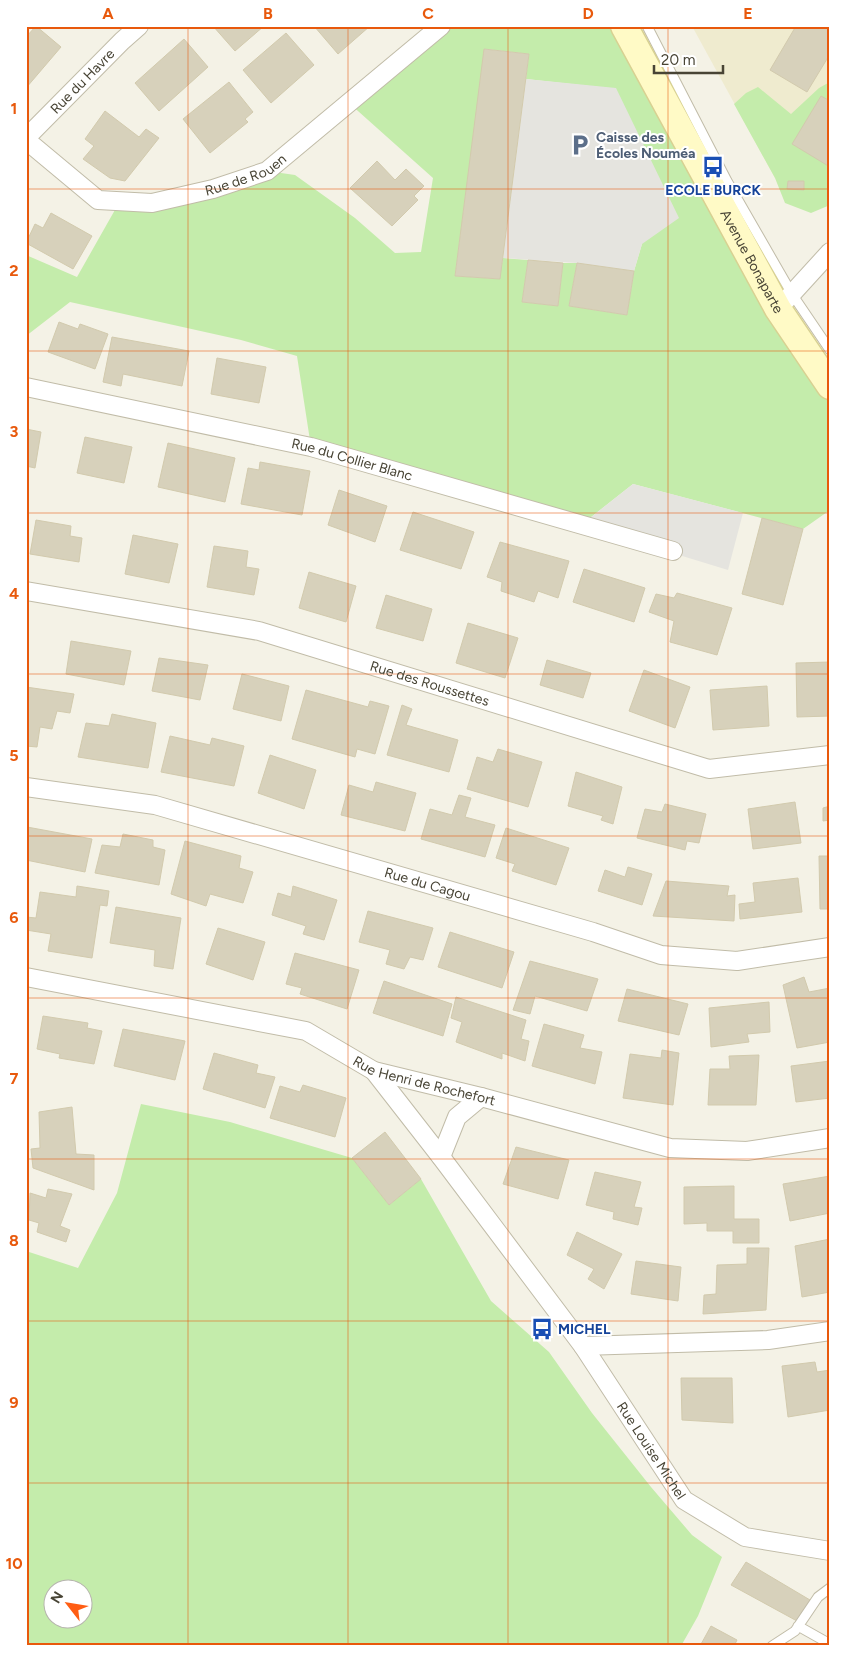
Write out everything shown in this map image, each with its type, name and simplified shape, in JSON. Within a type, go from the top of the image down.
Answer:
[{"type":"main road","name":"Avenue Bonaparte","points":[[624,26],[785,301],[830,386]]},
{"type":"street","name":"Rue du Havre","points":[[26,139],[139,26]]},
{"type":"street","name":"Rue de Rouen","points":[[26,139],[98,200],[152,203],[213,189],[267,170],[441,26]]},
{"type":"street","points":[[785,301],[830,252]]},
{"type":"street","name":"Rue du Collier Blanc","points":[[26,387],[311,447],[672,551]]},
{"type":"street","name":"Rue des Roussettes","points":[[26,591],[259,631],[709,769],[830,756]]},
{"type":"street","name":"Rue du Cagou","points":[[26,786],[155,805],[593,932],[661,955],[737,961],[830,947]]},
{"type":"street","name":"Rue Henri de Rochefort","points":[[26,977],[306,1030],[374,1071],[481,1097],[670,1148],[747,1151],[830,1138]]},
{"type":"street","name":"Rue Louise Michel","points":[[374,1071],[583,1346],[684,1500],[745,1537],[830,1551]]},
{"type":"street","points":[[441,1157],[457,1117],[481,1097]]},
{"type":"street","points":[[583,1346],[768,1340],[830,1331]]},
{"type":"lane","points":[[646,26],[727,181],[785,301],[830,350]]},
{"type":"lane","points":[[772,1646],[795,1631],[818,1597],[830,1588]]},
{"type":"lane","points":[[798,1626],[830,1644]]},
{"type":"shaded area","points":[[692,26],[830,26],[830,180],[775,178]]},
{"type":"shaded area","name":"Caisse des Écoles Nouméa","points":[[526,79],[616,88],[679,218],[642,244],[634,271],[577,263],[503,258]]},
{"type":"shaded area","points":[[633,484],[743,513],[728,570],[581,525]]},
{"type":"green space","points":[[441,26],[624,26],[830,386],[830,510],[803,529],[633,484],[581,525],[311,447],[297,356],[241,340],[70,302],[26,336],[26,255],[77,277],[120,201],[267,171],[295,175],[355,218],[395,253],[421,252],[433,178],[349,103]],"holes":[[[485,49],[529,54],[526,79],[616,89],[642,244],[634,271],[627,315],[569,306],[577,263],[563,263],[558,306],[522,302],[528,260],[503,258],[499,279],[455,276]]]},
{"type":"green space","points":[[828,83],[830,84],[830,205],[811,213],[785,203],[775,178],[734,104],[746,93],[758,87],[791,114],[819,88]]},
{"type":"green space","points":[[141,1104],[230,1122],[352,1158],[389,1205],[421,1179],[491,1301],[549,1352],[592,1413],[651,1487],[692,1535],[722,1557],[698,1616],[681,1646],[26,1646],[26,1251],[78,1268],[117,1193]]},
{"type":"building","points":[[36,26],[61,47],[26,88],[26,37]]},
{"type":"building","points":[[213,26],[264,26],[235,51]]},
{"type":"building","points":[[314,26],[370,26],[338,54]]},
{"type":"building","points":[[796,26],[830,26],[830,54],[807,92],[770,70]]},
{"type":"building","points":[[286,33],[314,65],[271,103],[243,70]]},
{"type":"building","points":[[184,39],[208,67],[159,111],[135,83]]},
{"type":"building","points":[[484,49],[529,54],[500,279],[455,276]]},
{"type":"building","points":[[229,82],[253,112],[245,119],[248,122],[210,153],[183,119]]},
{"type":"building","points":[[821,96],[830,101],[830,167],[792,144]]},
{"type":"building","points":[[105,111],[139,137],[146,129],[159,138],[125,181],[110,178],[83,159],[94,146],[85,139]]},
{"type":"building","points":[[377,161],[395,180],[406,169],[424,186],[414,196],[418,200],[392,226],[350,188]]},
{"type":"building","points":[[788,181],[804,181],[804,190],[787,189]]},
{"type":"building","points":[[51,213],[92,236],[73,269],[26,243],[35,224],[43,228]]},
{"type":"building","points":[[528,260],[563,263],[558,306],[522,302]]},
{"type":"building","points":[[577,263],[634,271],[627,315],[569,306]]},
{"type":"building","points":[[59,322],[78,329],[80,324],[108,334],[95,369],[48,352]]},
{"type":"building","points":[[112,337],[189,351],[182,386],[123,374],[121,386],[103,382]]},
{"type":"building","points":[[217,358],[266,367],[259,403],[211,394]]},
{"type":"building","points":[[26,429],[41,432],[35,468],[26,466]]},
{"type":"building","points":[[85,437],[132,447],[124,483],[77,473]]},
{"type":"building","points":[[168,443],[235,458],[225,502],[158,487]]},
{"type":"building","points":[[260,462],[310,471],[302,515],[241,504],[248,468],[259,470]]},
{"type":"building","points":[[339,490],[387,506],[375,542],[328,525]]},
{"type":"building","points":[[413,512],[474,532],[461,569],[400,550]]},
{"type":"building","points":[[762,518],[803,529],[783,605],[742,594]]},
{"type":"building","points":[[36,520],[71,526],[70,536],[82,538],[79,562],[30,554]]},
{"type":"building","points":[[133,535],[178,544],[169,583],[125,574]]},
{"type":"building","points":[[500,542],[569,561],[558,598],[538,591],[534,602],[501,591],[502,582],[487,577]]},
{"type":"building","points":[[214,546],[248,551],[246,567],[259,569],[254,595],[207,587]]},
{"type":"building","points":[[584,569],[645,588],[634,622],[573,602]]},
{"type":"building","points":[[309,572],[356,586],[346,622],[299,608]]},
{"type":"building","points":[[677,593],[732,608],[717,655],[670,642],[674,621],[649,612],[656,594],[674,598]]},
{"type":"building","points":[[386,595],[432,609],[423,641],[376,628]]},
{"type":"building","points":[[468,623],[518,638],[505,678],[456,663]]},
{"type":"building","points":[[71,641],[131,651],[124,685],[66,674]]},
{"type":"building","points":[[159,658],[208,665],[200,700],[152,691]]},
{"type":"building","points":[[547,660],[591,673],[583,698],[540,685]]},
{"type":"building","points":[[830,662],[830,716],[797,717],[796,663]]},
{"type":"building","points":[[644,670],[690,687],[675,728],[629,711]]},
{"type":"building","points":[[242,674],[289,686],[281,721],[233,709]]},
{"type":"building","points":[[767,686],[769,726],[713,730],[710,690]]},
{"type":"building","points":[[26,687],[74,694],[70,713],[57,711],[52,729],[40,727],[37,747],[26,746]]},
{"type":"building","points":[[306,690],[368,707],[370,701],[389,706],[375,754],[357,749],[355,757],[292,739]]},
{"type":"building","points":[[402,705],[412,709],[406,725],[458,740],[449,772],[387,755]]},
{"type":"building","points":[[112,714],[156,723],[148,768],[78,757],[86,723],[109,726]]},
{"type":"building","points":[[170,736],[210,745],[212,738],[244,746],[234,786],[161,772]]},
{"type":"building","points":[[498,749],[542,762],[528,807],[467,789],[477,757],[493,762]]},
{"type":"building","points":[[270,755],[316,770],[304,809],[258,793]]},
{"type":"building","points":[[576,772],[622,787],[613,824],[601,820],[603,816],[568,806]]},
{"type":"building","points":[[376,782],[416,793],[405,831],[341,815],[349,785],[373,792]]},
{"type":"building","points":[[459,795],[471,798],[465,817],[495,825],[485,857],[421,839],[430,809],[452,815]]},
{"type":"building","points":[[795,802],[801,843],[753,849],[748,809]]},
{"type":"building","points":[[665,804],[706,814],[699,843],[687,841],[685,850],[637,838],[645,809],[662,812]]},
{"type":"building","points":[[830,806],[830,820],[823,821],[823,808]]},
{"type":"building","points":[[27,827],[92,839],[85,872],[26,860]]},
{"type":"building","points":[[506,828],[569,848],[556,885],[512,871],[515,864],[496,858]]},
{"type":"building","points":[[123,834],[153,840],[153,847],[165,850],[159,885],[95,873],[102,845],[120,847]]},
{"type":"building","points":[[185,841],[241,856],[239,868],[253,872],[243,903],[210,894],[206,906],[171,894]]},
{"type":"building","points":[[819,856],[830,856],[830,909],[820,909]]},
{"type":"building","points":[[628,867],[652,874],[642,905],[598,891],[605,870],[625,877]]},
{"type":"building","points":[[798,878],[802,912],[740,919],[739,904],[755,902],[753,883]]},
{"type":"building","points":[[666,881],[729,886],[727,896],[735,895],[734,921],[653,916]]},
{"type":"building","points":[[77,886],[109,891],[107,906],[100,905],[92,958],[48,951],[51,934],[26,930],[26,917],[36,918],[40,892],[76,897]]},
{"type":"building","points":[[293,886],[337,900],[324,940],[303,934],[306,926],[272,915],[278,893],[291,897]]},
{"type":"building","points":[[116,907],[181,918],[173,969],[154,966],[155,950],[110,943]]},
{"type":"building","points":[[368,911],[433,928],[423,960],[410,957],[404,969],[386,964],[390,950],[359,942]]},
{"type":"building","points":[[218,928],[265,942],[253,980],[206,964]]},
{"type":"building","points":[[450,932],[514,952],[502,988],[438,967]]},
{"type":"building","points":[[295,953],[359,970],[347,1009],[300,994],[302,988],[286,984]]},
{"type":"building","points":[[530,961],[598,979],[587,1011],[535,996],[530,1014],[513,1010]]},
{"type":"building","points":[[804,977],[809,992],[830,988],[830,1042],[797,1048],[783,985]]},
{"type":"building","points":[[384,981],[452,1004],[443,1036],[373,1013]]},
{"type":"building","points":[[627,989],[688,1004],[679,1035],[618,1021]]},
{"type":"building","points":[[456,997],[526,1020],[521,1039],[529,1041],[525,1061],[502,1053],[502,1059],[456,1042],[462,1022],[451,1018]]},
{"type":"building","points":[[769,1002],[770,1032],[747,1034],[749,1042],[711,1047],[709,1008]]},
{"type":"building","points":[[43,1016],[88,1023],[87,1028],[102,1031],[94,1064],[59,1058],[60,1054],[37,1049]]},
{"type":"building","points":[[544,1024],[584,1035],[580,1048],[602,1052],[595,1084],[532,1066]]},
{"type":"building","points":[[123,1029],[185,1041],[175,1080],[114,1066]]},
{"type":"building","points":[[662,1050],[679,1053],[673,1105],[623,1098],[630,1054],[661,1058]]},
{"type":"building","points":[[214,1053],[258,1065],[256,1073],[275,1077],[265,1108],[203,1089]]},
{"type":"building","points":[[759,1055],[756,1105],[708,1105],[710,1069],[730,1069],[729,1056]]},
{"type":"building","points":[[830,1061],[830,1098],[796,1102],[791,1066]]},
{"type":"building","points":[[303,1085],[346,1098],[335,1137],[270,1118],[280,1086],[300,1092]]},
{"type":"building","points":[[72,1107],[76,1154],[94,1155],[94,1190],[33,1168],[31,1149],[40,1148],[39,1112]]},
{"type":"building","points":[[385,1132],[421,1179],[389,1205],[352,1158]]},
{"type":"building","points":[[516,1147],[569,1160],[558,1199],[503,1184]]},
{"type":"building","points":[[595,1172],[641,1182],[634,1207],[642,1208],[638,1225],[613,1219],[614,1212],[586,1205]]},
{"type":"building","points":[[830,1176],[830,1213],[790,1221],[783,1184]]},
{"type":"building","points":[[734,1186],[734,1219],[759,1219],[759,1243],[733,1243],[733,1231],[707,1231],[707,1223],[684,1224],[684,1187]]},
{"type":"building","points":[[48,1189],[72,1194],[60,1226],[70,1230],[66,1242],[37,1232],[39,1223],[29,1220],[30,1193],[46,1198]]},
{"type":"building","points":[[577,1232],[622,1254],[604,1289],[588,1279],[594,1269],[567,1255]]},
{"type":"building","points":[[830,1239],[830,1292],[802,1297],[795,1246]]},
{"type":"building","points":[[747,1248],[769,1248],[766,1310],[703,1314],[704,1295],[716,1294],[717,1265],[747,1264]]},
{"type":"building","points":[[636,1261],[681,1267],[678,1301],[631,1294]]},
{"type":"building","points":[[815,1362],[817,1372],[830,1370],[830,1410],[788,1417],[782,1366]]},
{"type":"building","points":[[681,1378],[732,1378],[733,1423],[682,1420]]},
{"type":"building","points":[[746,1562],[810,1600],[797,1621],[731,1585]]},
{"type":"building","points":[[711,1626],[737,1640],[734,1646],[700,1646]]},
{"type":"place","name":"Caisse des Écoles Nouméa","points":[[580,145]]},
{"type":"place","name":"ECOLE BURCK","points":[[713,167]]},
{"type":"place","name":"MICHEL","points":[[542,1329]]}]
